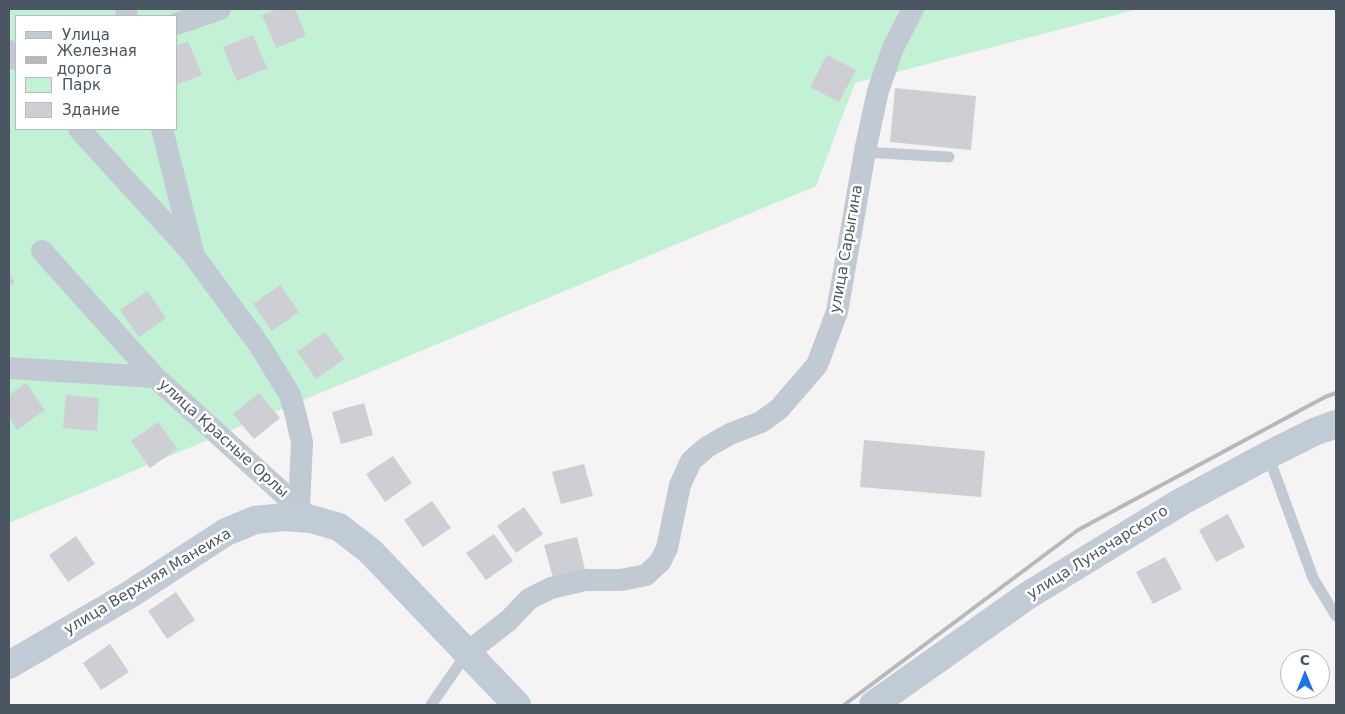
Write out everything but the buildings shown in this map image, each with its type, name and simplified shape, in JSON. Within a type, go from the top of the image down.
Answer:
[{"type":"main road","name":"улица Луначарского","points":[[873,705],[1027,596],[1179,503],[1268,455],[1314,432],[1336,424]]},
{"type":"main road","name":"улица Верхняя Манеиха","points":[[9,665],[129,595],[226,532],[256,520],[305,513],[339,527],[370,551],[517,705]]},
{"type":"street","points":[[178,23],[220,9]]},
{"type":"street","name":"улица Сарыгина","points":[[467,653],[509,620],[528,599],[551,588],[585,580],[620,580],[646,575],[660,562],[667,548],[680,485],[691,461],[707,447],[730,434],[761,422],[779,409],[817,365],[837,312],[864,152],[881,82],[893,48],[913,9]]},
{"type":"street","points":[[80,130],[194,256],[260,346],[290,395],[302,442],[305,513]]},
{"type":"street","points":[[162,130],[194,256]]},
{"type":"street","points":[[42,251],[155,377]]},
{"type":"street","name":"улица Красные Орлы","points":[[9,368],[155,377],[305,513]]},
{"type":"lane","points":[[864,152],[949,157]]},
{"type":"lane","points":[[1268,455],[1313,578],[1336,616]]},
{"type":"lane","points":[[431,705],[467,653]]},
{"type":"green space","points":[[9,9],[1138,9],[855,83],[816,186],[9,523]]},
{"type":"railway","points":[[844,705],[1078,530],[1325,397],[1336,393]]}]
